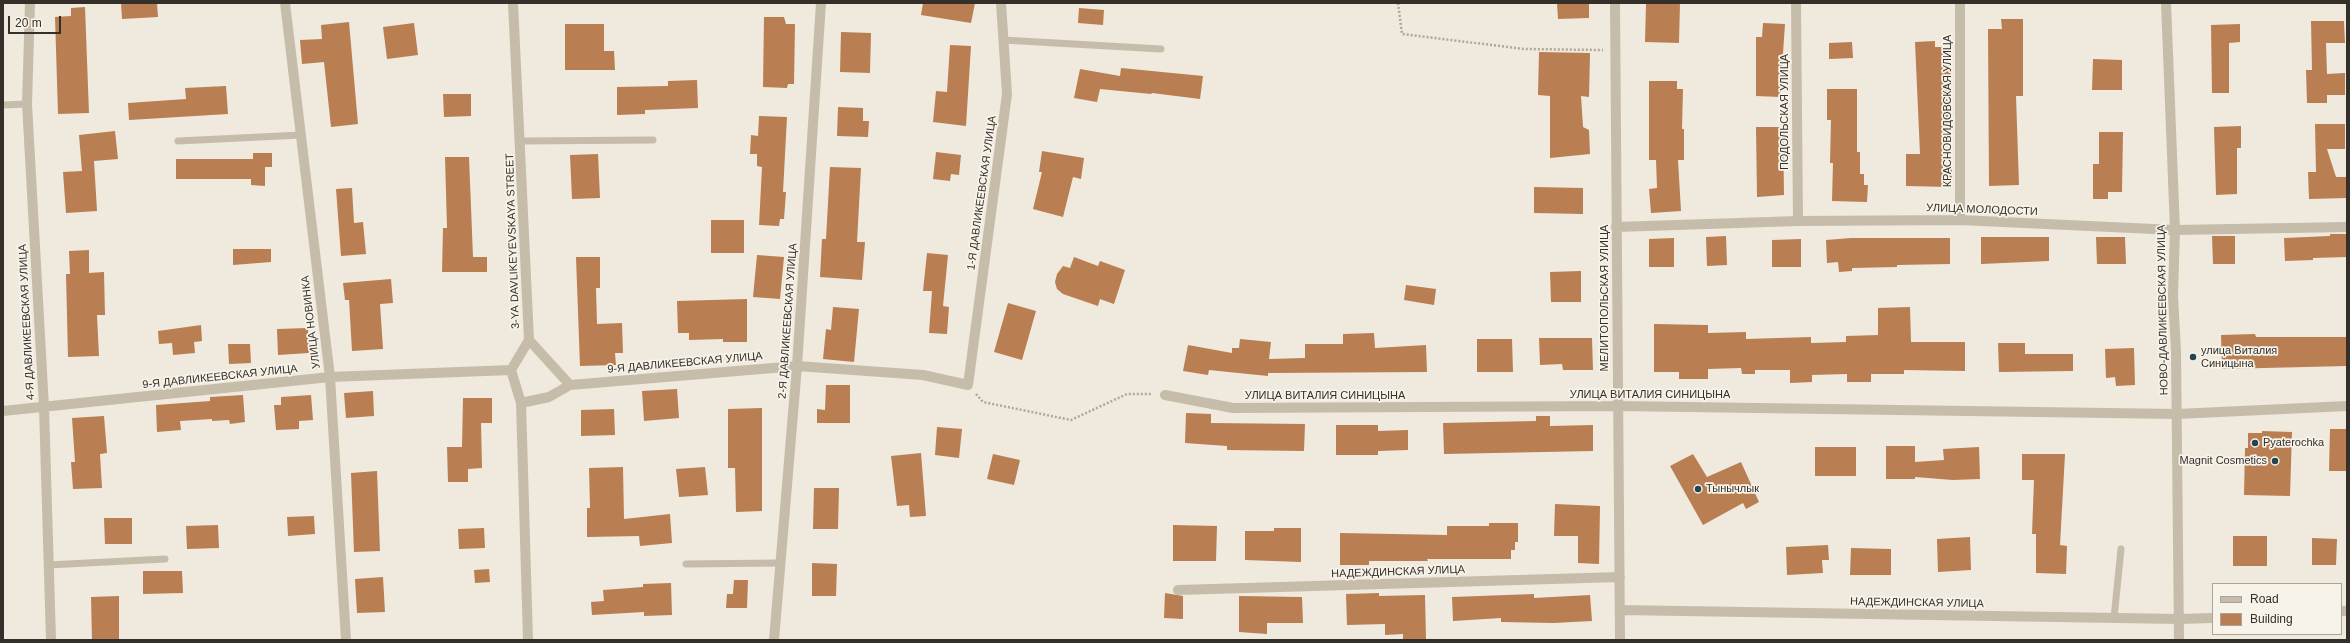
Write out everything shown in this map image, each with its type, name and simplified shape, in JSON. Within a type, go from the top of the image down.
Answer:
[{"type":"street","name":"4-Я ДАВЛИКЕЕВСКАЯ УЛИЦА","points":[[30,3],[27,104],[44,407],[51,640]]},
{"type":"street","name":"УЛИЦА НОВИНКА","points":[[285,3],[330,377],[346,640]]},
{"type":"street","name":"3-YA DAVLIKEYEVSKAYA STREET","points":[[512,370],[529,340],[521,141],[513,3]]},
{"type":"street","name":"2-Я ДАВЛИКЕЕВСКАЯ УЛИЦА","points":[[774,640],[797,366],[821,3]]},
{"type":"street","name":"1-Я ДАВЛИКЕЕВСКАЯ УЛИЦА","points":[[968,385],[1007,94],[1001,3]]},
{"type":"street","name":"МЕЛИТОПОЛЬСКАЯ УЛИЦА","points":[[1614,3],[1620,640]]},
{"type":"street","name":"ПОДОЛЬСКАЯ УЛИЦА","points":[[1796,3],[1798,221]]},
{"type":"street","name":"КРАСНОВИДОВСКАЯ УЛИЦА","points":[[1960,3],[1960,220]]},
{"type":"street","name":"НОВО-ДАВЛИКЕЕВСКАЯ УЛИЦА","points":[[2166,3],[2175,230],[2173,296],[2177,414],[2179,640]]},
{"type":"street","name":"УЛИЦА МОЛОДОСТИ","points":[[1616,227],[1798,221],[1960,220],[2175,230],[2347,227]]},
{"type":"street","points":[[529,340],[570,385]]},
{"type":"street","name":"9-Я ДАВЛИКЕЕВСКАЯ УЛИЦА","points":[[520,403],[549,397],[570,385],[797,366],[923,376],[968,385]]},
{"type":"street","name":"9-Я ДАВЛИКЕЕВСКАЯ УЛИЦА","points":[[3,411],[330,377],[512,370]]},
{"type":"street","points":[[512,370],[520,403],[528,640]]},
{"type":"street","name":"УЛИЦА ВИТАЛИЯ СИНИЦЫНА","points":[[1165,395],[1233,408],[1617,406],[2177,414],[2347,406]]},
{"type":"street","name":"НАДЕЖДИНСКАЯ УЛИЦА","points":[[1178,590],[1620,577]]},
{"type":"street","name":"НАДЕЖДИНСКАЯ УЛИЦА","points":[[1620,610],[2180,619],[2212,618]]},
{"type":"lane","points":[[1003,40],[1161,48]]},
{"type":"lane","points":[[3,105],[27,104]]},
{"type":"lane","points":[[178,141],[301,135]]},
{"type":"lane","points":[[521,141],[653,140]]},
{"type":"lane","points":[[2114,618],[2121,549]]},
{"type":"lane","points":[[48,565],[165,559]]},
{"type":"lane","points":[[686,564],[780,563]]},
{"type":"path","points":[[1398,3],[1402,34],[1524,49],[1615,49]]},
{"type":"path","points":[[968,385],[983,402],[1071,420],[1127,394],[1165,395]]},
{"type":"building","points":[[121,3],[157,3],[158,17],[122,19]]},
{"type":"building","points":[[923,3],[975,3],[971,23],[921,15]]},
{"type":"building","points":[[1557,3],[1589,3],[1589,18],[1558,19]]},
{"type":"building","points":[[1646,3],[1680,3],[1679,43],[1645,42]]},
{"type":"building","points":[[85,7],[89,113],[58,114],[55,17],[71,16],[71,8]]},
{"type":"building","points":[[1079,8],[1104,10],[1103,25],[1078,23]]},
{"type":"building","points":[[764,17],[784,17],[786,24],[795,24],[794,84],[788,84],[787,88],[763,87]]},
{"type":"building","points":[[2001,19],[2023,19],[2023,96],[2016,96],[2019,185],[1989,186],[1988,29],[2002,29]]},
{"type":"building","points":[[2311,21],[2344,21],[2345,43],[2326,43],[2327,74],[2345,73],[2345,95],[2327,95],[2327,103],[2307,103],[2306,70],[2312,70]]},
{"type":"building","points":[[349,22],[358,124],[331,127],[324,62],[302,64],[300,40],[322,39],[321,25]]},
{"type":"building","points":[[414,23],[418,55],[387,59],[383,27]]},
{"type":"building","points":[[1763,23],[1785,24],[1780,97],[1756,96],[1756,37],[1762,37]]},
{"type":"building","points":[[565,24],[604,24],[604,51],[614,51],[615,70],[565,70]]},
{"type":"building","points":[[2240,24],[2240,42],[2229,43],[2229,93],[2212,93],[2211,25]]},
{"type":"building","points":[[841,32],[871,33],[870,73],[840,72]]},
{"type":"building","points":[[1935,41],[1935,47],[1950,47],[1951,77],[1946,77],[1949,130],[1943,131],[1943,168],[1952,168],[1952,187],[1906,186],[1906,154],[1920,154],[1915,42]]},
{"type":"building","points":[[1852,42],[1853,58],[1829,59],[1829,43]]},
{"type":"building","points":[[950,45],[971,46],[966,126],[933,122],[936,91],[947,92]]},
{"type":"building","points":[[1539,52],[1590,53],[1589,97],[1581,96],[1583,127],[1589,130],[1590,154],[1550,158],[1550,96],[1538,95]]},
{"type":"building","points":[[2093,59],[2122,60],[2122,90],[2092,90]]},
{"type":"building","points":[[1121,68],[1203,76],[1200,99],[1100,89],[1097,102],[1074,98],[1080,69],[1120,76]]},
{"type":"building","points":[[697,80],[698,108],[645,110],[645,114],[617,115],[617,87],[668,86],[668,81]]},
{"type":"building","points":[[1649,81],[1677,81],[1677,89],[1683,89],[1682,129],[1684,129],[1684,160],[1678,160],[1681,211],[1651,213],[1649,189],[1657,188],[1656,160],[1649,160]]},
{"type":"building","points":[[226,86],[228,114],[129,120],[128,103],[186,99],[185,88]]},
{"type":"building","points":[[1827,89],[1857,89],[1857,152],[1860,152],[1860,174],[1864,174],[1864,185],[1868,185],[1867,202],[1832,201],[1833,163],[1830,163],[1831,120],[1827,120]]},
{"type":"building","points":[[443,94],[471,94],[471,116],[444,117]]},
{"type":"building","points":[[838,107],[863,108],[863,121],[869,121],[868,137],[837,136]]},
{"type":"building","points":[[759,116],[787,117],[783,192],[786,192],[784,219],[780,219],[779,226],[759,225],[762,167],[757,166],[757,154],[750,154],[751,135],[758,136]]},
{"type":"building","points":[[2315,124],[2345,124],[2345,149],[2327,149],[2336,177],[2347,177],[2347,198],[2309,199],[2308,172],[2316,172]]},
{"type":"building","points":[[2241,126],[2241,148],[2237,148],[2237,194],[2216,195],[2214,127]]},
{"type":"building","points":[[1756,127],[1783,127],[1784,195],[1757,197]]},
{"type":"building","points":[[115,131],[118,159],[94,161],[97,211],[66,213],[63,172],[82,171],[79,135]]},
{"type":"building","points":[[2099,132],[2123,132],[2122,192],[2108,192],[2108,199],[2093,199],[2093,164],[2099,164]]},
{"type":"building","points":[[1042,151],[1084,158],[1081,179],[1073,177],[1063,217],[1033,209],[1042,172],[1039,172]]},
{"type":"building","points":[[936,152],[961,155],[959,175],[951,174],[950,181],[933,179]]},
{"type":"building","points":[[253,153],[272,153],[272,167],[265,167],[265,186],[251,185],[251,179],[176,179],[176,159],[253,159]]},
{"type":"building","points":[[598,154],[600,198],[572,199],[570,155]]},
{"type":"building","points":[[445,157],[469,157],[473,257],[487,257],[487,272],[442,272],[443,228],[447,228]]},
{"type":"building","points":[[830,167],[861,168],[857,242],[865,242],[862,280],[820,277],[822,239],[826,239]]},
{"type":"building","points":[[1534,187],[1583,188],[1583,214],[1534,213]]},
{"type":"building","points":[[352,188],[354,223],[363,222],[366,254],[341,256],[336,189]]},
{"type":"building","points":[[711,220],[744,220],[744,253],[711,253]]},
{"type":"building","points":[[2330,234],[2347,234],[2347,257],[2285,261],[2284,238],[2330,236]]},
{"type":"building","points":[[1726,236],[1727,265],[1707,266],[1706,237]]},
{"type":"building","points":[[2212,236],[2235,236],[2235,264],[2213,264]]},
{"type":"building","points":[[1981,237],[2049,237],[2049,261],[1981,264]]},
{"type":"building","points":[[2096,237],[2125,237],[2126,264],[2097,264]]},
{"type":"building","points":[[1674,238],[1674,267],[1649,267],[1649,239]]},
{"type":"building","points":[[1851,238],[1950,238],[1950,264],[1852,268],[1852,271],[1839,272],[1838,262],[1827,263],[1826,240]]},
{"type":"building","points":[[1801,239],[1801,267],[1772,267],[1772,240]]},
{"type":"building","points":[[233,249],[271,249],[271,262],[233,265]]},
{"type":"building","points":[[89,250],[89,273],[104,272],[105,315],[97,315],[99,356],[68,357],[66,274],[70,274],[69,251]]},
{"type":"building","points":[[927,253],[948,255],[943,306],[949,307],[947,334],[929,333],[932,291],[923,291]]},
{"type":"building","points":[[757,255],[784,257],[780,299],[753,297]]},
{"type":"building","points":[[576,257],[600,257],[600,288],[596,288],[597,324],[622,323],[623,353],[615,353],[616,365],[580,366]]},
{"type":"building","points":[[1074,257],[1098,266],[1100,261],[1125,270],[1114,304],[1100,299],[1098,306],[1063,294],[1057,289],[1055,282],[1057,274],[1063,266],[1070,268]]},
{"type":"building","points":[[1581,271],[1581,302],[1551,302],[1550,272]]},
{"type":"building","points":[[391,279],[393,303],[380,304],[383,349],[352,351],[349,300],[345,300],[343,283]]},
{"type":"building","points":[[1406,285],[1436,289],[1434,305],[1404,300]]},
{"type":"building","points":[[747,299],[747,342],[723,342],[723,339],[689,340],[689,333],[678,333],[677,301]]},
{"type":"building","points":[[1008,303],[1036,311],[1022,360],[994,352]]},
{"type":"building","points":[[833,307],[859,309],[854,362],[823,359],[826,329],[831,330]]},
{"type":"building","points":[[1910,307],[1911,342],[1965,342],[1965,371],[1904,370],[1904,374],[1871,374],[1871,382],[1847,382],[1847,374],[1812,375],[1812,382],[1790,383],[1790,370],[1755,370],[1755,374],[1742,374],[1741,368],[1708,369],[1708,379],[1679,379],[1679,372],[1654,372],[1654,324],[1708,325],[1708,333],[1746,332],[1746,339],[1811,337],[1811,343],[1846,342],[1846,336],[1878,335],[1878,308]]},
{"type":"building","points":[[201,325],[202,341],[194,342],[195,353],[173,355],[172,343],[159,344],[158,331]]},
{"type":"building","points":[[308,328],[309,353],[278,355],[277,329]]},
{"type":"building","points":[[1374,333],[1375,348],[1426,345],[1427,372],[1268,373],[1268,376],[1209,370],[1208,375],[1183,371],[1188,345],[1232,353],[1232,348],[1239,348],[1240,339],[1271,342],[1269,359],[1305,358],[1305,344],[1343,344],[1343,334]]},
{"type":"building","points":[[2255,334],[2256,337],[2347,337],[2347,366],[2222,369],[2221,335]]},
{"type":"building","points":[[1539,338],[1592,338],[1593,370],[1563,370],[1562,364],[1540,365]]},
{"type":"building","points":[[1477,339],[1512,339],[1513,372],[1477,372]]},
{"type":"building","points":[[1998,343],[2025,343],[2025,354],[2073,354],[2073,371],[1999,372]]},
{"type":"building","points":[[228,344],[250,344],[251,363],[229,364]]},
{"type":"building","points":[[2134,348],[2135,385],[2116,386],[2115,377],[2106,378],[2105,349]]},
{"type":"building","points":[[826,385],[850,385],[850,423],[817,423],[817,409],[825,410]]},
{"type":"building","points":[[677,389],[679,418],[644,421],[642,391]]},
{"type":"building","points":[[373,391],[374,416],[346,418],[344,393]]},
{"type":"building","points":[[243,395],[245,422],[230,424],[229,420],[212,421],[212,419],[180,421],[181,430],[157,432],[156,405],[210,401],[210,397]]},
{"type":"building","points":[[311,395],[313,420],[299,421],[299,429],[276,430],[274,405],[281,405],[281,397]]},
{"type":"building","points":[[463,398],[492,398],[492,423],[481,423],[482,468],[468,469],[468,482],[448,482],[447,447],[462,447]]},
{"type":"building","points":[[762,408],[762,511],[736,512],[735,468],[728,468],[728,409]]},
{"type":"building","points":[[614,409],[615,435],[581,436],[581,410]]},
{"type":"building","points":[[1186,413],[1211,414],[1211,423],[1305,424],[1304,451],[1227,450],[1227,446],[1185,443]]},
{"type":"building","points":[[104,416],[107,453],[100,454],[102,488],[73,489],[71,462],[75,462],[72,418]]},
{"type":"building","points":[[1536,416],[1550,416],[1550,426],[1593,425],[1593,451],[1444,454],[1443,423],[1536,421]]},
{"type":"building","points":[[1336,425],[1378,425],[1378,431],[1408,430],[1408,450],[1378,451],[1378,455],[1336,455]]},
{"type":"building","points":[[937,427],[962,429],[959,458],[935,455]]},
{"type":"building","points":[[2330,429],[2347,429],[2347,471],[2329,471]]},
{"type":"building","points":[[2262,431],[2292,432],[2290,496],[2244,495],[2245,448],[2248,448],[2248,433],[2262,433]]},
{"type":"building","points":[[1886,446],[1915,446],[1915,462],[1944,460],[1943,449],[1979,447],[1980,479],[1953,480],[1915,477],[1915,479],[1886,479]]},
{"type":"building","points":[[1815,447],[1856,447],[1856,476],[1815,476]]},
{"type":"building","points":[[921,453],[926,516],[910,517],[909,505],[897,506],[891,456]]},
{"type":"building","points":[[993,454],[1020,460],[1014,485],[987,479]]},
{"type":"building","points":[[1693,454],[1707,477],[1741,462],[1759,502],[1746,509],[1743,503],[1703,525],[1670,466]]},
{"type":"building","points":[[2022,454],[2065,454],[2060,545],[2067,546],[2066,574],[2036,573],[2036,534],[2032,534],[2034,480],[2022,480]]},
{"type":"building","points":[[623,467],[624,519],[670,514],[672,543],[640,546],[639,536],[587,537],[587,508],[590,508],[589,468]]},
{"type":"building","points":[[705,467],[708,495],[679,497],[676,469]]},
{"type":"building","points":[[377,471],[380,551],[354,552],[351,473]]},
{"type":"building","points":[[814,488],[839,488],[838,529],[813,529]]},
{"type":"building","points":[[1555,504],[1600,506],[1599,564],[1578,563],[1578,536],[1554,536]]},
{"type":"building","points":[[314,516],[315,534],[288,536],[287,517]]},
{"type":"building","points":[[104,518],[132,518],[132,544],[105,544]]},
{"type":"building","points":[[1489,523],[1518,523],[1518,542],[1515,542],[1515,550],[1511,550],[1511,559],[1369,561],[1369,565],[1340,565],[1340,533],[1447,535],[1447,526],[1489,526]]},
{"type":"building","points":[[218,525],[219,548],[187,549],[186,526]]},
{"type":"building","points":[[1173,525],[1217,526],[1216,561],[1173,561]]},
{"type":"building","points":[[484,528],[485,548],[459,549],[458,529]]},
{"type":"building","points":[[1274,528],[1301,528],[1301,562],[1245,560],[1245,531],[1274,531]]},
{"type":"building","points":[[2233,536],[2267,536],[2267,566],[2233,566]]},
{"type":"building","points":[[1970,537],[1971,570],[1938,572],[1937,539]]},
{"type":"building","points":[[2312,538],[2337,539],[2336,565],[2312,565]]},
{"type":"building","points":[[1828,545],[1829,560],[1822,560],[1823,573],[1787,575],[1786,547]]},
{"type":"building","points":[[1851,548],[1891,549],[1891,575],[1850,575]]},
{"type":"building","points":[[812,563],[837,564],[836,596],[812,596]]},
{"type":"building","points":[[489,569],[490,582],[475,583],[474,570]]},
{"type":"building","points":[[143,571],[182,571],[183,593],[143,594]]},
{"type":"building","points":[[383,577],[385,612],[357,613],[355,579]]},
{"type":"building","points":[[734,580],[748,580],[747,608],[726,608],[727,594],[733,594]]},
{"type":"building","points":[[671,583],[672,615],[644,616],[644,612],[592,615],[591,602],[604,601],[603,590],[643,587],[643,584]]},
{"type":"building","points":[[1165,593],[1183,596],[1183,619],[1164,618]]},
{"type":"building","points":[[1379,593],[1379,596],[1425,595],[1426,639],[1403,640],[1403,634],[1385,635],[1385,624],[1347,625],[1346,594]]},
{"type":"building","points":[[1534,594],[1534,598],[1590,595],[1592,621],[1554,623],[1501,622],[1501,618],[1453,621],[1452,597]]},
{"type":"building","points":[[119,596],[119,640],[92,640],[91,597]]},
{"type":"building","points":[[1239,596],[1302,597],[1303,623],[1267,623],[1267,634],[1239,632]]},
{"type":"place","name":"улица Виталия Синицына","points":[[2193,357]]},
{"type":"place","name":"Pyaterochka","points":[[2255,443]]},
{"type":"place","name":"Magnit Cosmetics","points":[[2275,461]]},
{"type":"place","name":"Тынычлык","points":[[1698,489]]}]
